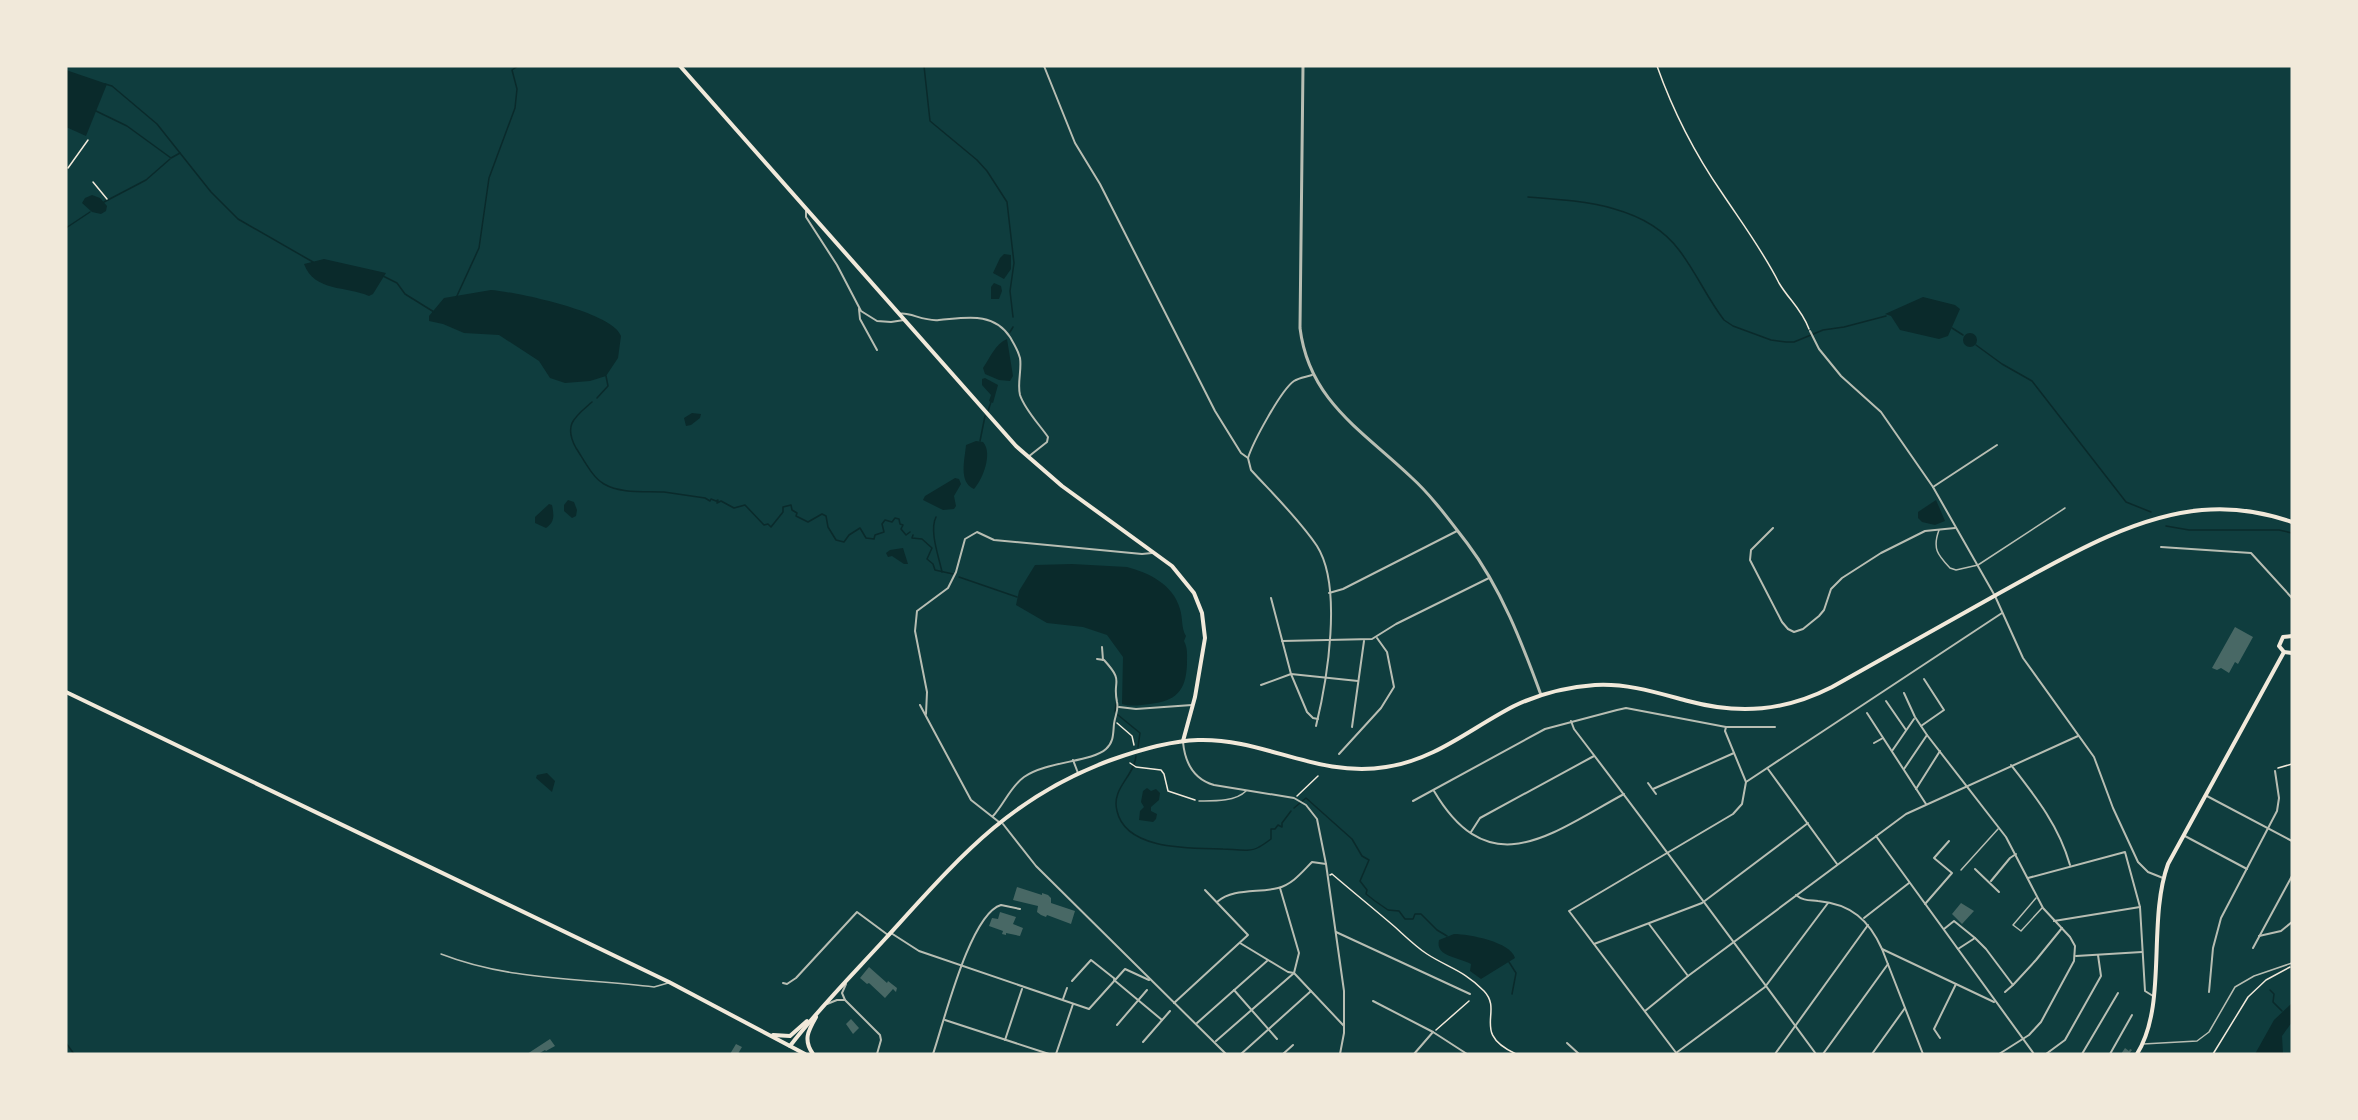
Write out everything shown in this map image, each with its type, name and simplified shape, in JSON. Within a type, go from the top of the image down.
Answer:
[{"type":"main road","points":[[680,66],[1028,457],[1062,486],[1154,552],[1188,583],[1202,613],[1204,631],[1203,652],[1183,741]]},
{"type":"main road","points":[[790,1046],[836,992],[959,858],[1031,799],[1078,774],[1132,753],[1183,741],[1229,742],[1316,765],[1343,769],[1374,768],[1405,763],[1447,747],[1504,712],[1541,695],[1574,688],[1610,685],[1649,691],[1724,709],[1750,710],[1779,707],[1810,698],[1832,687],[2080,550],[2144,523],[2175,514],[2231,509],[2261,513],[2292,522]]},
{"type":"main road","points":[[2292,636],[2286,636],[2280,640],[2280,648],[2284,652],[2292,652]]},
{"type":"main road","points":[[2137,1054],[2143,1044],[2149,1024],[2159,901],[2168,864],[2284,652]]},
{"type":"main road","points":[[66,692],[669,982],[805,1054]]},
{"type":"main road","points":[[767,1033],[782,1037],[790,1036],[822,1008]]},
{"type":"main road","points":[[813,1054],[808,1046],[807,1037],[822,1008]]},
{"type":"street","points":[[1044,66],[1075,143],[1100,184],[1215,411],[1241,453],[1248,458]]},
{"type":"street","points":[[1303,66],[1300,328],[1302,347],[1312,375],[1325,397],[1414,479],[1469,545],[1517,632],[1541,695]]},
{"type":"street","points":[[807,210],[806,218],[837,265],[876,350]]},
{"type":"street","points":[[859,309],[877,321],[904,320]]},
{"type":"street","points":[[899,314],[906,312],[930,321],[981,317],[1006,331],[1018,351],[1020,360],[1020,394],[1048,437],[1047,442],[1028,457]]},
{"type":"street","points":[[1810,331],[1819,349],[1841,376],[1881,412],[1933,487],[1995,596],[2023,658],[2094,757],[2113,808],[2138,862],[2148,872],[2163,878]]},
{"type":"street","points":[[1312,375],[1293,382],[1285,391],[1258,436],[1248,458],[1251,470],[1318,548],[1324,562],[1329,593],[1330,640],[1326,677],[1316,726]]},
{"type":"street","points":[[1933,487],[1997,445]]},
{"type":"street","points":[[1773,528],[1751,550],[1750,560],[1782,622],[1794,632],[1803,629],[1819,616],[1824,610],[1831,589],[1842,578],[1881,553],[1925,531],[1955,528]]},
{"type":"street","points":[[1329,593],[1343,589],[1457,531]]},
{"type":"street","points":[[926,714],[927,692],[915,631],[917,611],[948,588],[956,572],[965,539],[977,532],[994,540],[1016,543],[1142,554],[1154,552]]},
{"type":"street","points":[[2161,547],[2251,553],[2292,598]]},
{"type":"street","points":[[1282,641],[1377,638],[1396,624],[1489,578]]},
{"type":"street","points":[[1271,598],[1291,674],[1307,712],[1313,718],[1318,719]]},
{"type":"street","points":[[1746,782],[2002,613]]},
{"type":"street","points":[[1339,754],[1381,708],[1394,687],[1387,652],[1377,638]]},
{"type":"street","points":[[1352,727],[1364,640]]},
{"type":"street","points":[[993,816],[1024,777],[1041,768],[1097,755],[1107,748],[1113,739],[1114,722],[1119,707],[1116,697],[1116,676],[1102,660],[1102,647]]},
{"type":"street","points":[[1097,660],[1102,660]]},
{"type":"street","points":[[1262,685],[1291,674],[1358,681]]},
{"type":"street","points":[[1924,679],[1944,710]]},
{"type":"street","points":[[1904,693],[1915,717],[1927,735],[1967,785],[2016,854],[2043,908],[2073,940],[2076,956],[2041,1022],[2023,1040],[1999,1054]]},
{"type":"street","points":[[1886,701],[1906,730]]},
{"type":"street","points":[[921,705],[970,800],[1001,823],[1036,866],[1174,1003],[1216,1041],[1226,1054]]},
{"type":"street","points":[[1119,707],[1131,709],[1192,705]]},
{"type":"street","points":[[1921,726],[1948,707]]},
{"type":"street","points":[[1413,801],[1545,729],[1626,708],[1726,727],[1775,727]]},
{"type":"street","points":[[1867,713],[1926,804]]},
{"type":"street","points":[[1892,751],[1915,717]]},
{"type":"street","points":[[1571,721],[1574,729],[1702,903],[1816,1054]]},
{"type":"street","points":[[1726,727],[1725,731],[1746,782],[1742,804],[1737,811],[1569,911],[1677,1054],[1766,987],[1829,902]]},
{"type":"street","points":[[1904,769],[1927,735]]},
{"type":"street","points":[[1645,1012],[1688,976],[1906,814],[2078,736]]},
{"type":"street","points":[[1874,743],[1883,738]]},
{"type":"street","points":[[1183,741],[1187,763],[1200,779],[1214,785],[1294,798],[1303,803],[1317,819],[1328,875],[1344,991],[1344,1026],[1340,1054]]},
{"type":"street","points":[[1916,789],[1941,751]]},
{"type":"street","points":[[1653,789],[1734,753]]},
{"type":"street","points":[[1471,832],[1480,818],[1594,756]]},
{"type":"street","points":[[1073,759],[1078,774]]},
{"type":"street","points":[[2011,765],[2051,818],[2061,837],[2070,865]]},
{"type":"street","points":[[1768,769],[1837,864]]},
{"type":"street","points":[[2209,992],[2212,948],[2217,930],[2226,907],[2279,804],[2275,771]]},
{"type":"street","points":[[1648,783],[1656,794]]},
{"type":"street","points":[[1433,790],[1446,812],[1456,823],[1489,842],[1504,846],[1520,845],[1542,838],[1624,794]]},
{"type":"street","points":[[2205,795],[2292,841]]},
{"type":"street","points":[[1593,944],[1702,903],[1808,823]]},
{"type":"street","points":[[2183,835],[2247,869]]},
{"type":"street","points":[[1876,836],[2034,1054]]},
{"type":"street","points":[[1925,904],[1952,873],[1934,858],[1949,841]]},
{"type":"street","points":[[2028,878],[2124,851],[2140,907],[2145,991],[2152,996]]},
{"type":"street","points":[[1990,881],[2016,854]]},
{"type":"street","points":[[1217,902],[1232,894],[1280,888],[1297,878],[1312,862],[1326,864]]},
{"type":"street","points":[[1975,869],[2000,892]]},
{"type":"street","points":[[2253,948],[2292,876]]},
{"type":"street","points":[[1864,918],[1910,883]]},
{"type":"street","points":[[1216,1041],[1294,974],[1299,953],[1280,888]]},
{"type":"street","points":[[1174,1003],[1248,934],[1205,890]]},
{"type":"street","points":[[1796,895],[1806,900],[1843,905],[1864,918],[1882,949],[1923,1054]]},
{"type":"street","points":[[933,1054],[961,968],[973,937],[987,913],[1001,905],[1020,909]]},
{"type":"street","points":[[2054,921],[2140,907]]},
{"type":"street","points":[[783,983],[788,984],[796,978],[857,912],[919,951],[961,968],[1089,1009],[1125,969],[1153,982]]},
{"type":"street","points":[[1944,929],[1954,921],[1975,938],[2013,985]]},
{"type":"street","points":[[2259,936],[2281,931],[2292,922]]},
{"type":"street","points":[[1649,924],[1688,976]]},
{"type":"street","points":[[1775,1054],[1868,924]]},
{"type":"street","points":[[2005,992],[2036,960],[2062,928]]},
{"type":"street","points":[[1336,932],[1470,994]]},
{"type":"street","points":[[1958,949],[1975,938]]},
{"type":"street","points":[[1240,942],[1294,974],[1344,1026]]},
{"type":"street","points":[[1882,949],[1996,1003]]},
{"type":"street","points":[[2076,956],[2143,952]]},
{"type":"street","points":[[2046,1054],[2065,1040],[2101,976],[2098,955]]},
{"type":"street","points":[[1072,981],[1091,960],[1162,1020]]},
{"type":"street","points":[[1197,1023],[1268,960]]},
{"type":"street","points":[[1823,1054],[1888,964]]},
{"type":"street","points":[[850,977],[843,990],[845,1000],[879,1034],[881,1040],[877,1054]]},
{"type":"street","points":[[1940,1038],[1934,1029],[1956,984]]},
{"type":"street","points":[[1005,1040],[1022,988]]},
{"type":"street","points":[[1063,1000],[1067,988]]},
{"type":"street","points":[[1117,1025],[1147,990]]},
{"type":"street","points":[[1234,990],[1277,1039]]},
{"type":"street","points":[[1241,1054],[1311,991]]},
{"type":"street","points":[[2082,1054],[2118,993]]},
{"type":"street","points":[[822,1008],[834,1000],[845,1000]]},
{"type":"street","points":[[1372,1001],[1433,1032],[1467,1054]]},
{"type":"street","points":[[1056,1054],[1073,1004]]},
{"type":"street","points":[[1872,1054],[1905,1008]]},
{"type":"street","points":[[1143,1042],[1170,1011]]},
{"type":"street","points":[[2110,1054],[2132,1015]]},
{"type":"street","points":[[945,1020],[1049,1054]]},
{"type":"street","points":[[1414,1054],[1433,1032]]},
{"type":"street","points":[[1567,1043],[1578,1054]]},
{"type":"street","points":[[1283,1054],[1293,1045]]},
{"type":"lane","points":[[1940,529],[1935,540],[1935,549],[1950,568],[1956,570],[1977,565],[2065,508]]},
{"type":"lane","points":[[1198,801],[1231,798],[1240,796],[1246,791]]},
{"type":"lane","points":[[1960,870],[1999,828]]},
{"type":"lane","points":[[2036,897],[2013,924],[2020,931],[2043,908]]},
{"type":"lane","points":[[441,954],[466,964],[528,975],[654,987],[669,982]]},
{"type":"lane","points":[[2143,1044],[2190,1043],[2202,1039],[2219,1017],[2235,987],[2254,976],[2292,964]]},
{"type":"path","points":[[1657,66],[1667,94],[1697,153],[1771,266],[1784,290],[1804,315],[1810,331]]},
{"type":"path","points":[[68,168],[87,140]]},
{"type":"path","points":[[93,182],[107,199]]},
{"type":"path","points":[[1114,722],[1132,736],[1134,745]]},
{"type":"path","points":[[1130,764],[1136,767],[1161,770],[1168,791],[1198,801]]},
{"type":"path","points":[[2275,771],[2279,767],[2292,764]]},
{"type":"path","points":[[1294,798],[1318,776]]},
{"type":"path","points":[[1328,875],[1332,874],[1426,954],[1459,970],[1483,990],[1489,1000],[1490,1029],[1493,1038],[1499,1045],[1516,1054]]},
{"type":"path","points":[[2213,1054],[2253,991],[2292,964]]},
{"type":"path","points":[[1433,1032],[1469,1001]]},
{"type":"water","points":[[66,70],[107,84],[86,136],[66,127]]},
{"type":"water","points":[[92,195],[100,198],[107,206],[106,211],[101,214],[92,212],[82,203],[85,198]]},
{"type":"water","points":[[1004,254],[1011,255],[1011,269],[1004,279],[993,273]]},
{"type":"water","points":[[324,259],[386,273],[373,294],[369,296],[332,287],[315,279],[304,264]]},
{"type":"water","points":[[994,283],[1001,286],[999,299],[991,299],[991,287]]},
{"type":"water","points":[[491,290],[541,299],[583,311],[601,319],[614,327],[621,336],[618,358],[606,376],[590,381],[565,383],[550,378],[539,361],[499,335],[464,333],[429,321],[429,316],[444,298]]},
{"type":"water","points":[[1923,297],[1955,305],[1960,309],[1948,336],[1939,339],[1900,330],[1891,316],[1885,314]]},
{"type":"water","points":[[1967,333],[1973,333],[1977,340],[1973,347],[1967,347],[1963,343],[1963,337]]},
{"type":"water","points":[[1007,339],[1013,376],[1010,381],[999,380],[985,374],[983,368],[996,348]]},
{"type":"water","points":[[985,378],[998,385],[993,403],[989,401],[991,395],[982,385],[982,379]]},
{"type":"water","points":[[692,413],[701,414],[700,418],[686,426],[684,418]]},
{"type":"water","points":[[976,441],[983,442],[987,459],[981,479],[974,489],[969,486],[964,476],[964,463],[966,445]]},
{"type":"water","points":[[955,478],[959,479],[961,484],[954,496],[956,506],[954,509],[943,510],[923,500],[925,496]]},
{"type":"water","points":[[568,500],[574,502],[577,510],[576,516],[572,518],[564,511],[564,505]]},
{"type":"water","points":[[1936,500],[1945,521],[1935,525],[1922,522],[1918,518],[1918,512]]},
{"type":"water","points":[[549,504],[552,505],[553,518],[546,528],[535,523],[535,517]]},
{"type":"water","points":[[903,548],[908,564],[892,556],[888,557],[886,553],[890,550]]},
{"type":"water","points":[[1072,564],[1127,567],[1152,576],[1172,593],[1181,612],[1187,655],[1182,688],[1173,697],[1159,703],[1133,706],[1122,704],[1123,657],[1107,635],[1083,627],[1047,623],[1016,605],[1019,591],[1035,565]]},
{"type":"water","points":[[547,773],[555,781],[552,792],[536,778],[537,775]]},
{"type":"water","points":[[1147,788],[1151,791],[1156,789],[1160,793],[1159,800],[1151,807],[1151,811],[1157,814],[1153,822],[1139,820],[1140,811],[1144,807],[1141,802],[1143,791]]},
{"type":"water","points":[[1454,934],[1479,937],[1498,943],[1512,952],[1515,958],[1481,979],[1470,971],[1471,964],[1449,956],[1441,950],[1439,940]]},
{"type":"water","points":[[2292,1003],[2292,1022],[2282,1036],[2283,1054],[2255,1054],[2274,1020]]},
{"type":"building","points":[[2235,627],[2253,637],[2238,664],[2235,662],[2229,673],[2221,668],[2217,670],[2212,668]]},
{"type":"building","points":[[1017,887],[1048,895],[1051,903],[1075,911],[1071,924],[1041,915],[1037,912],[1038,906],[1013,900]]},
{"type":"building","points":[[1961,903],[1974,911],[1962,924],[1952,914]]},
{"type":"building","points":[[1000,912],[1016,917],[1013,924],[1023,928],[1020,936],[1002,934],[1003,931],[989,926],[992,918],[998,919]]},
{"type":"building","points":[[869,967],[887,983],[888,981],[897,988],[896,992],[893,989],[885,998],[860,978]]},
{"type":"building","points":[[851,1019],[859,1028],[853,1034],[846,1024]]},
{"type":"building","points":[[550,1039],[555,1046],[538,1054],[527,1054]]},
{"type":"building","points":[[736,1044],[742,1047],[738,1054],[730,1054]]},
{"type":"building","points":[[2125,1048],[2132,1050],[2129,1054],[2121,1054]]},
{"type":"waterway","points":[[456,298],[479,248],[489,178],[515,108],[517,89],[512,70],[518,66]]},
{"type":"waterway","points":[[924,66],[930,121],[977,160],[1007,202],[1014,263],[1010,291],[1013,317]]},
{"type":"waterway","points":[[105,84],[112,86],[157,124],[180,153]]},
{"type":"waterway","points":[[96,111],[127,126],[171,158],[180,153],[211,192],[238,219],[313,262]]},
{"type":"waterway","points":[[104,202],[146,180],[170,159]]},
{"type":"waterway","points":[[1528,197],[1590,203],[1630,214],[1648,223],[1665,235],[1679,250],[1724,320],[1733,326],[1771,340],[1794,342],[1823,330],[1886,316]]},
{"type":"waterway","points":[[66,228],[90,212]]},
{"type":"waterway","points":[[383,276],[397,283],[405,294],[434,312]]},
{"type":"waterway","points":[[1010,332],[1013,327]]},
{"type":"waterway","points":[[1952,328],[1963,335]]},
{"type":"waterway","points":[[1976,345],[2002,364],[2032,381],[2126,502],[2151,512]]},
{"type":"waterway","points":[[597,398],[608,386],[606,376]]},
{"type":"waterway","points":[[592,402],[573,422],[572,440],[592,473],[611,487],[633,491],[664,492],[705,498],[710,501],[711,499],[718,500],[717,503],[721,501],[734,508],[745,505],[764,525],[768,524],[771,527],[783,512],[783,507],[791,505],[792,510],[797,513],[796,516],[808,522],[822,514],[826,516],[828,527],[836,540],[844,542],[849,535],[860,528],[866,538],[874,539],[875,535],[884,532],[882,524],[885,520],[892,522],[895,518],[899,519],[900,524],[903,525],[901,529],[906,535],[910,532]]},
{"type":"waterway","points":[[988,411],[991,402]]},
{"type":"waterway","points":[[980,441],[985,416]]},
{"type":"waterway","points":[[936,517],[934,537],[942,572]]},
{"type":"waterway","points":[[2166,526],[2189,530],[2279,530],[2292,533]]},
{"type":"waterway","points":[[913,535],[912,538],[922,539],[932,548],[927,559],[933,564],[935,570],[953,574]]},
{"type":"waterway","points":[[959,577],[1017,597]]},
{"type":"waterway","points":[[1115,712],[1116,704]]},
{"type":"waterway","points":[[1118,715],[1140,733],[1138,747]]},
{"type":"waterway","points":[[1136,756],[1117,796],[1116,803],[1123,824],[1133,834],[1146,840],[1178,847],[1251,850],[1271,839],[1271,829],[1275,829],[1278,825],[1282,827],[1282,823],[1291,811]]},
{"type":"waterway","points":[[1294,808],[1306,798],[1352,839],[1362,856],[1369,860],[1360,881],[1367,890],[1366,894],[1388,910],[1399,911],[1405,919],[1413,919],[1415,914],[1421,914],[1437,930],[1447,936]]},
{"type":"waterway","points":[[1509,962],[1516,973],[1512,994]]},
{"type":"waterway","points":[[2270,990],[2274,994],[2273,1002],[2282,1011]]},
{"type":"waterway","points":[[66,1043],[74,1054]]}]
